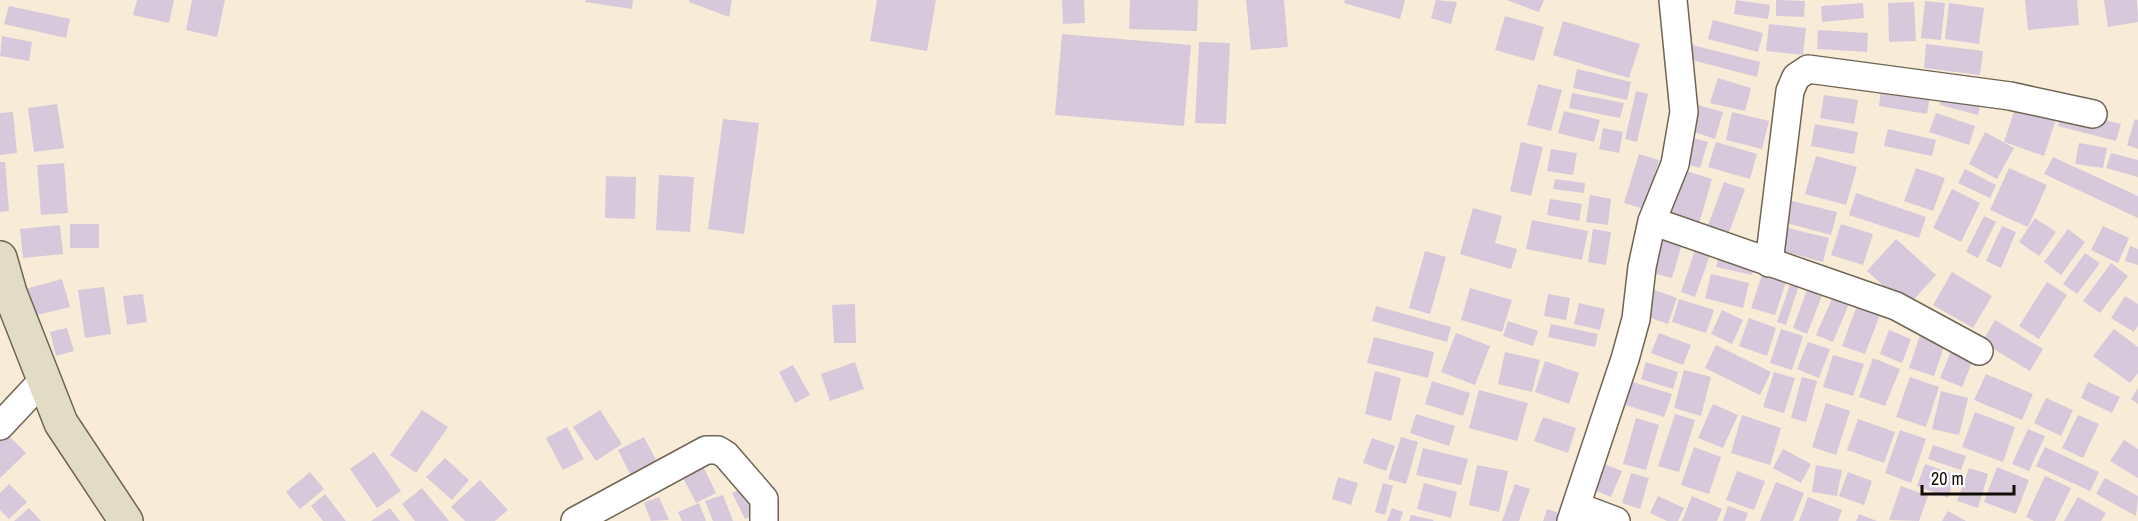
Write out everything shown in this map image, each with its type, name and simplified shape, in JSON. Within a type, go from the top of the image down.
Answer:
[{"type":"street","points":[[1616,521],[1574,514],[1636,319],[1642,267],[1652,221],[1675,164],[1684,112],[1673,0]]},
{"type":"street","points":[[1769,263],[1790,91],[1796,77],[1808,69],[2010,96],[2093,114]]},
{"type":"street","points":[[1652,221],[1896,306],[1979,351]]},
{"type":"street","points":[[0,258],[5,298],[45,378],[61,423],[126,521]]},
{"type":"street","points":[[0,426],[45,378]]},
{"type":"street","points":[[576,521],[706,450],[718,450],[726,455],[764,499],[764,521]]},
{"type":"building","points":[[137,0],[174,0],[169,23],[133,15]]},
{"type":"building","points":[[192,0],[225,0],[217,37],[186,30]]},
{"type":"building","points":[[586,0],[633,0],[632,9],[585,2]]},
{"type":"building","points":[[689,0],[732,0],[729,17],[689,2]]},
{"type":"building","points":[[877,0],[936,0],[927,51],[870,41]]},
{"type":"building","points":[[1062,0],[1084,0],[1085,23],[1063,24]]},
{"type":"building","points":[[1130,0],[1198,0],[1197,31],[1129,29]]},
{"type":"building","points":[[1246,0],[1284,0],[1288,47],[1251,50]]},
{"type":"building","points":[[1345,0],[1405,0],[1400,19],[1344,3]]},
{"type":"building","points":[[1436,0],[1457,2],[1451,24],[1431,18]]},
{"type":"building","points":[[1507,0],[1544,0],[1539,12]]},
{"type":"building","points":[[1736,0],[1770,5],[1768,19],[1734,14]]},
{"type":"building","points":[[1776,0],[1805,1],[1804,17],[1776,16]]},
{"type":"building","points":[[2025,0],[2077,0],[2079,25],[2028,30]]},
{"type":"building","points":[[2104,0],[2137,0],[2138,22],[2108,27]]},
{"type":"building","points":[[1925,1],[1945,3],[1941,40],[1921,38]]},
{"type":"building","points":[[1914,2],[1916,41],[1889,42],[1888,3]]},
{"type":"building","points":[[1863,3],[1864,18],[1822,22],[1821,6]]},
{"type":"building","points":[[1949,3],[1984,8],[1979,44],[1945,39]]},
{"type":"building","points":[[9,6],[70,19],[66,38],[4,24]]},
{"type":"building","points":[[1505,16],[1544,27],[1534,61],[1495,50]]},
{"type":"building","points":[[1713,20],[1763,33],[1758,52],[1708,39]]},
{"type":"building","points":[[1563,21],[1640,44],[1629,78],[1553,55]]},
{"type":"building","points":[[1769,24],[1806,28],[1803,55],[1766,51]]},
{"type":"building","points":[[1818,30],[1868,33],[1867,52],[1817,49]]},
{"type":"building","points":[[1062,34],[1191,45],[1184,126],[1055,115]]},
{"type":"building","points":[[2,36],[32,42],[29,61],[0,56]]},
{"type":"building","points":[[1199,42],[1230,43],[1226,124],[1195,123]]},
{"type":"building","points":[[1926,44],[1983,51],[1980,75],[1924,68]]},
{"type":"building","points":[[1692,45],[1760,62],[1757,77],[1688,59]]},
{"type":"building","points":[[1577,69],[1631,82],[1627,100],[1573,88]]},
{"type":"building","points":[[1718,78],[1751,88],[1745,111],[1710,103]]},
{"type":"building","points":[[1538,84],[1562,90],[1551,131],[1527,125]]},
{"type":"building","points":[[1881,88],[1930,96],[1927,114],[1879,106]]},
{"type":"building","points":[[1636,91],[1648,94],[1637,142],[1625,139]]},
{"type":"building","points":[[1943,91],[1981,102],[1978,115],[1940,105]]},
{"type":"building","points":[[1572,93],[1624,103],[1620,118],[1569,108]]},
{"type":"building","points":[[1824,95],[1858,100],[1854,124],[1820,118]]},
{"type":"building","points":[[1691,103],[1723,112],[1715,139],[1683,128]]},
{"type":"building","points":[[2017,103],[2057,116],[2044,156],[2004,142]]},
{"type":"building","points":[[57,104],[64,148],[34,152],[28,108]]},
{"type":"building","points":[[2063,109],[2121,124],[2116,141],[2058,126]]},
{"type":"building","points":[[1564,111],[1600,120],[1594,142],[1558,133]]},
{"type":"building","points":[[13,112],[17,153],[0,155],[0,113]]},
{"type":"building","points":[[1732,112],[1769,121],[1762,149],[1726,140]]},
{"type":"building","points":[[1936,113],[1975,126],[1969,145],[1929,132]]},
{"type":"building","points":[[723,119],[759,123],[744,234],[708,229]]},
{"type":"building","points":[[2135,119],[2138,120],[2138,149],[2127,145]]},
{"type":"building","points":[[1815,124],[1858,132],[1854,154],[1811,146]]},
{"type":"building","points":[[1603,128],[1623,132],[1619,153],[1599,149]]},
{"type":"building","points":[[1888,129],[1936,140],[1932,156],[1884,146]]},
{"type":"building","points":[[1985,132],[2014,148],[1997,179],[1969,164]]},
{"type":"building","points":[[1686,136],[1708,142],[1700,168],[1679,162]]},
{"type":"building","points":[[1521,142],[1543,147],[1531,196],[1510,191]]},
{"type":"building","points":[[1716,142],[1757,154],[1750,179],[1708,167]]},
{"type":"building","points":[[2079,143],[2107,148],[2103,168],[2075,164]]},
{"type":"building","points":[[1551,149],[1577,153],[1573,175],[1547,171]]},
{"type":"building","points":[[2111,153],[2138,160],[2138,177],[2106,168]]},
{"type":"building","points":[[1639,154],[1659,160],[1644,209],[1624,203]]},
{"type":"building","points":[[1816,156],[1857,167],[1846,205],[1805,194]]},
{"type":"building","points":[[2053,157],[2138,196],[2138,218],[2044,174]]},
{"type":"building","points":[[0,162],[5,162],[9,211],[0,212]]},
{"type":"building","points":[[64,163],[68,213],[41,215],[37,165]]},
{"type":"building","points":[[1916,168],[1945,178],[1933,211],[1904,201]]},
{"type":"building","points":[[2009,168],[2047,185],[2028,227],[1990,210]]},
{"type":"building","points":[[1680,169],[1712,179],[1698,227],[1666,217]]},
{"type":"building","points":[[1965,169],[1996,185],[1990,198],[1958,183]]},
{"type":"building","points":[[659,175],[694,177],[690,232],[656,230]]},
{"type":"building","points":[[606,176],[636,177],[635,219],[605,218]]},
{"type":"building","points":[[1555,179],[1585,183],[1584,193],[1553,189]]},
{"type":"building","points":[[1724,182],[1745,189],[1727,238],[1706,231]]},
{"type":"building","points":[[1952,189],[1980,203],[1961,242],[1933,228]]},
{"type":"building","points":[[1856,193],[1926,217],[1919,238],[1849,215]]},
{"type":"building","points":[[1590,195],[1611,199],[1608,225],[1586,222]]},
{"type":"building","points":[[1550,199],[1582,204],[1579,221],[1547,215]]},
{"type":"building","points":[[1784,199],[1837,212],[1831,235],[1779,221]]},
{"type":"building","points":[[1473,208],[1502,216],[1495,243],[1517,249],[1511,269],[1460,254]]},
{"type":"building","points":[[1984,216],[1996,222],[1978,258],[1966,252]]},
{"type":"building","points":[[2035,218],[2056,232],[2039,256],[2019,242]]},
{"type":"building","points":[[1532,220],[1588,231],[1582,260],[1526,249]]},
{"type":"building","points":[[70,224],[99,224],[99,248],[70,248]]},
{"type":"building","points":[[1841,224],[1873,234],[1863,265],[1831,255]]},
{"type":"building","points":[[60,225],[63,254],[23,258],[20,229]]},
{"type":"building","points":[[2002,226],[2016,232],[2001,268],[1986,261]]},
{"type":"building","points":[[2103,226],[2129,238],[2118,263],[2091,250]]},
{"type":"building","points":[[1788,228],[1829,238],[1823,262],[1782,251]]},
{"type":"building","points":[[1593,229],[1611,232],[1606,265],[1588,262]]},
{"type":"building","points":[[2068,229],[2085,242],[2061,275],[2044,262]]},
{"type":"building","points":[[1656,235],[1682,244],[1672,278],[1648,272]]},
{"type":"building","points":[[1896,239],[1936,275],[1907,307],[1867,271]]},
{"type":"building","points":[[2130,246],[2138,249],[2138,265],[2125,261]]},
{"type":"building","points":[[1695,250],[1710,255],[1695,297],[1681,292]]},
{"type":"building","points":[[1425,251],[1446,257],[1430,314],[1409,308]]},
{"type":"building","points":[[2085,253],[2100,263],[2077,294],[2063,284]]},
{"type":"building","points":[[1719,255],[1755,264],[1752,275],[1716,267]]},
{"type":"building","points":[[2111,263],[2128,276],[2100,313],[2083,301]]},
{"type":"building","points":[[1764,269],[1788,276],[1775,315],[1751,308]]},
{"type":"building","points":[[1952,272],[1992,296],[1973,328],[1933,305]]},
{"type":"building","points":[[1711,274],[1749,283],[1743,308],[1705,298]]},
{"type":"building","points":[[62,279],[70,307],[33,316],[25,289]]},
{"type":"building","points":[[1792,279],[1800,282],[1786,325],[1777,322]]},
{"type":"building","points":[[1810,282],[1825,288],[1807,334],[1793,328]]},
{"type":"building","points":[[2047,282],[2067,295],[2039,339],[2019,326]]},
{"type":"building","points":[[104,287],[111,334],[85,338],[78,290]]},
{"type":"building","points":[[1470,288],[1512,300],[1502,332],[1461,320]]},
{"type":"building","points":[[1649,288],[1677,298],[1668,324],[1640,314]]},
{"type":"building","points":[[1835,292],[1851,299],[1833,342],[1816,335]]},
{"type":"building","points":[[143,294],[147,322],[127,325],[123,296]]},
{"type":"building","points":[[1548,294],[1570,298],[1566,320],[1544,316]]},
{"type":"building","points":[[2125,296],[2138,304],[2138,325],[2134,332],[2111,318]]},
{"type":"building","points":[[1679,299],[1714,310],[1706,333],[1672,322]]},
{"type":"building","points":[[1579,303],[1605,309],[1600,330],[1574,324]]},
{"type":"building","points":[[1858,303],[1881,312],[1865,354],[1842,346]]},
{"type":"building","points":[[855,304],[856,343],[834,343],[832,305]]},
{"type":"building","points":[[1376,306],[1451,327],[1447,342],[1372,321]]},
{"type":"building","points":[[1722,310],[1743,320],[1732,344],[1711,334]]},
{"type":"building","points":[[1749,318],[1776,328],[1767,356],[1739,346]]},
{"type":"building","points":[[1995,320],[2043,349],[2030,371],[1982,342]]},
{"type":"building","points":[[1508,321],[1538,331],[1533,346],[1503,336]]},
{"type":"building","points":[[1551,324],[1598,334],[1595,347],[1548,337]]},
{"type":"building","points":[[67,328],[74,351],[56,356],[50,332]]},
{"type":"building","points":[[1781,329],[1803,336],[1792,370],[1770,363]]},
{"type":"building","points":[[2114,329],[2138,347],[2138,373],[2130,383],[2093,356]]},
{"type":"building","points":[[1889,330],[1911,339],[1902,363],[1880,354]]},
{"type":"building","points":[[1921,332],[1946,341],[1934,376],[1909,368]]},
{"type":"building","points":[[1456,333],[1490,346],[1475,385],[1441,372]]},
{"type":"building","points":[[1659,333],[1691,345],[1683,365],[1651,353]]},
{"type":"building","points":[[1374,337],[1434,352],[1428,378],[1367,363]]},
{"type":"building","points":[[1808,342],[1830,349],[1819,378],[1797,369]]},
{"type":"building","points":[[1954,344],[1976,353],[1962,387],[1940,378]]},
{"type":"building","points":[[1716,345],[1771,372],[1760,395],[1705,368]]},
{"type":"building","points":[[1505,352],[1540,360],[1532,392],[1498,384]]},
{"type":"building","points":[[1833,355],[1864,364],[1853,396],[1823,387]]},
{"type":"building","points":[[1873,358],[1900,369],[1885,406],[1859,397]]},
{"type":"building","points":[[1545,361],[1579,373],[1569,404],[1535,392]]},
{"type":"building","points":[[855,362],[864,389],[830,401],[821,374]]},
{"type":"building","points":[[1646,362],[1678,372],[1673,389],[1641,379]]},
{"type":"building","points":[[793,365],[810,395],[795,403],[779,372]]},
{"type":"building","points":[[1684,370],[1711,377],[1701,416],[1674,408]]},
{"type":"building","points":[[1375,371],[1401,378],[1391,421],[1365,414]]},
{"type":"building","points":[[1774,372],[1795,378],[1784,413],[1763,407]]},
{"type":"building","points":[[1986,374],[2033,394],[2022,420],[1974,400]]},
{"type":"building","points":[[1802,377],[1817,381],[1806,422],[1791,418]]},
{"type":"building","points":[[1910,377],[1939,387],[1926,427],[1896,417]]},
{"type":"building","points":[[1623,379],[1672,394],[1664,417],[1616,402]]},
{"type":"building","points":[[1432,381],[1470,393],[1463,416],[1425,404]]},
{"type":"building","points":[[2088,382],[2120,397],[2112,413],[2081,398]]},
{"type":"building","points":[[2138,388],[2138,404],[2131,399]]},
{"type":"building","points":[[1479,390],[1528,403],[1517,441],[1469,428]]},
{"type":"building","points":[[1941,391],[1968,398],[1959,435],[1932,429]]},
{"type":"building","points":[[2046,398],[2073,410],[2061,436],[2034,423]]},
{"type":"building","points":[[1826,403],[1850,411],[1836,455],[1812,447]]},
{"type":"building","points":[[1713,404],[1738,415],[1723,448],[1698,438]]},
{"type":"building","points":[[422,410],[448,427],[416,473],[390,455]]},
{"type":"building","points":[[600,410],[622,444],[596,461],[573,427]]},
{"type":"building","points":[[1975,412],[2015,427],[2003,462],[1962,447]]},
{"type":"building","points":[[1416,414],[1455,426],[1449,446],[1410,433]]},
{"type":"building","points":[[1675,414],[1695,420],[1679,472],[1658,466]]},
{"type":"building","points":[[1742,415],[1781,428],[1770,465],[1731,453]]},
{"type":"building","points":[[2078,415],[2099,424],[2083,458],[2062,448]]},
{"type":"building","points":[[1543,417],[1576,428],[1568,453],[1534,441]]},
{"type":"building","points":[[1636,418],[1659,425],[1646,470],[1623,464]]},
{"type":"building","points":[[1858,419],[1895,432],[1884,463],[1847,450]]},
{"type":"building","points":[[567,427],[584,459],[563,470],[546,438]]},
{"type":"building","points":[[2028,429],[2045,436],[2029,471],[2012,464]]},
{"type":"building","points":[[1900,430],[1926,439],[1911,483],[1885,473]]},
{"type":"building","points":[[5,432],[26,453],[0,478],[0,437]]},
{"type":"building","points":[[644,437],[657,462],[631,476],[618,450]]},
{"type":"building","points":[[1401,437],[1418,442],[1406,484],[1388,479]]},
{"type":"building","points":[[1372,438],[1395,446],[1386,471],[1363,463]]},
{"type":"building","points":[[2124,440],[2138,449],[2138,478],[2110,461]]},
{"type":"building","points":[[1933,445],[1966,456],[1961,470],[1928,459]]},
{"type":"building","points":[[1694,447],[1721,457],[1709,494],[1681,485]]},
{"type":"building","points":[[2045,447],[2099,472],[2090,491],[2036,466]]},
{"type":"building","points":[[1423,448],[1468,459],[1461,485],[1416,475]]},
{"type":"building","points":[[1783,449],[1811,464],[1801,483],[1773,468]]},
{"type":"building","points":[[374,452],[401,491],[377,508],[350,469]]},
{"type":"building","points":[[445,458],[469,480],[452,500],[426,477]]},
{"type":"building","points":[[700,460],[716,493],[696,503],[679,470]]},
{"type":"building","points":[[1602,463],[1622,471],[1611,497],[1592,489]]},
{"type":"building","points":[[1925,464],[1956,475],[1948,498],[1917,486]]},
{"type":"building","points":[[1477,465],[1508,471],[1499,512],[1469,505]]},
{"type":"building","points":[[1816,465],[1842,470],[1837,496],[1812,492]]},
{"type":"building","points":[[1997,467],[2029,480],[2016,514],[1984,502]]},
{"type":"building","points":[[1969,468],[1988,474],[1978,508],[1957,501]]},
{"type":"building","points":[[1737,471],[1765,481],[1754,510],[1726,500]]},
{"type":"building","points":[[310,472],[324,489],[300,509],[286,492]]},
{"type":"building","points":[[1848,472],[1872,481],[1864,505],[1839,496]]},
{"type":"building","points":[[1631,473],[1649,478],[1640,509],[1622,503]]},
{"type":"building","points":[[2045,476],[2071,488],[2055,521],[2034,521],[2026,517]]},
{"type":"building","points":[[1338,477],[1358,483],[1351,505],[1332,499]]},
{"type":"building","points":[[2105,478],[2138,496],[2136,516],[2096,494]]},
{"type":"building","points":[[480,480],[508,510],[495,521],[465,521],[451,507]]},
{"type":"building","points":[[1776,482],[1804,493],[1793,521],[1760,521]]},
{"type":"building","points":[[1383,483],[1393,486],[1385,515],[1375,512]]},
{"type":"building","points":[[1424,483],[1457,492],[1451,518],[1417,509]]},
{"type":"building","points":[[9,484],[27,502],[9,519],[0,510],[0,493]]},
{"type":"building","points":[[1515,484],[1530,489],[1519,521],[1502,521]]},
{"type":"building","points":[[748,485],[760,512],[745,519],[732,493]]},
{"type":"building","points":[[1901,486],[1928,496],[1919,521],[1889,520]]},
{"type":"building","points":[[422,488],[449,521],[415,521],[402,504]]},
{"type":"building","points":[[325,494],[346,521],[323,521],[311,506]]},
{"type":"building","points":[[723,495],[733,521],[713,521],[705,501]]},
{"type":"building","points":[[1658,496],[1684,508],[1678,521],[1667,521],[1650,513]]},
{"type":"building","points":[[1692,496],[1722,509],[1717,521],[1682,521]]},
{"type":"building","points":[[659,497],[669,520],[651,521],[644,503]]},
{"type":"building","points":[[1808,497],[1842,510],[1838,521],[1799,521]]},
{"type":"building","points":[[2078,497],[2106,513],[2101,521],[2064,521]]},
{"type":"building","points":[[699,503],[706,521],[682,521],[678,512]]},
{"type":"building","points":[[1728,506],[1748,513],[1745,521],[1723,521]]},
{"type":"building","points":[[29,508],[41,521],[14,521]]},
{"type":"building","points":[[390,508],[400,521],[371,521]]},
{"type":"building","points":[[1392,508],[1403,512],[1400,521],[1387,521]]},
{"type":"building","points":[[1547,509],[1567,516],[1566,521],[1543,521]]},
{"type":"building","points":[[1948,511],[1966,521],[1942,521]]},
{"type":"building","points":[[1859,514],[1877,521],[1856,521]]},
{"type":"building","points":[[1411,515],[1434,520],[1409,521]]}]
